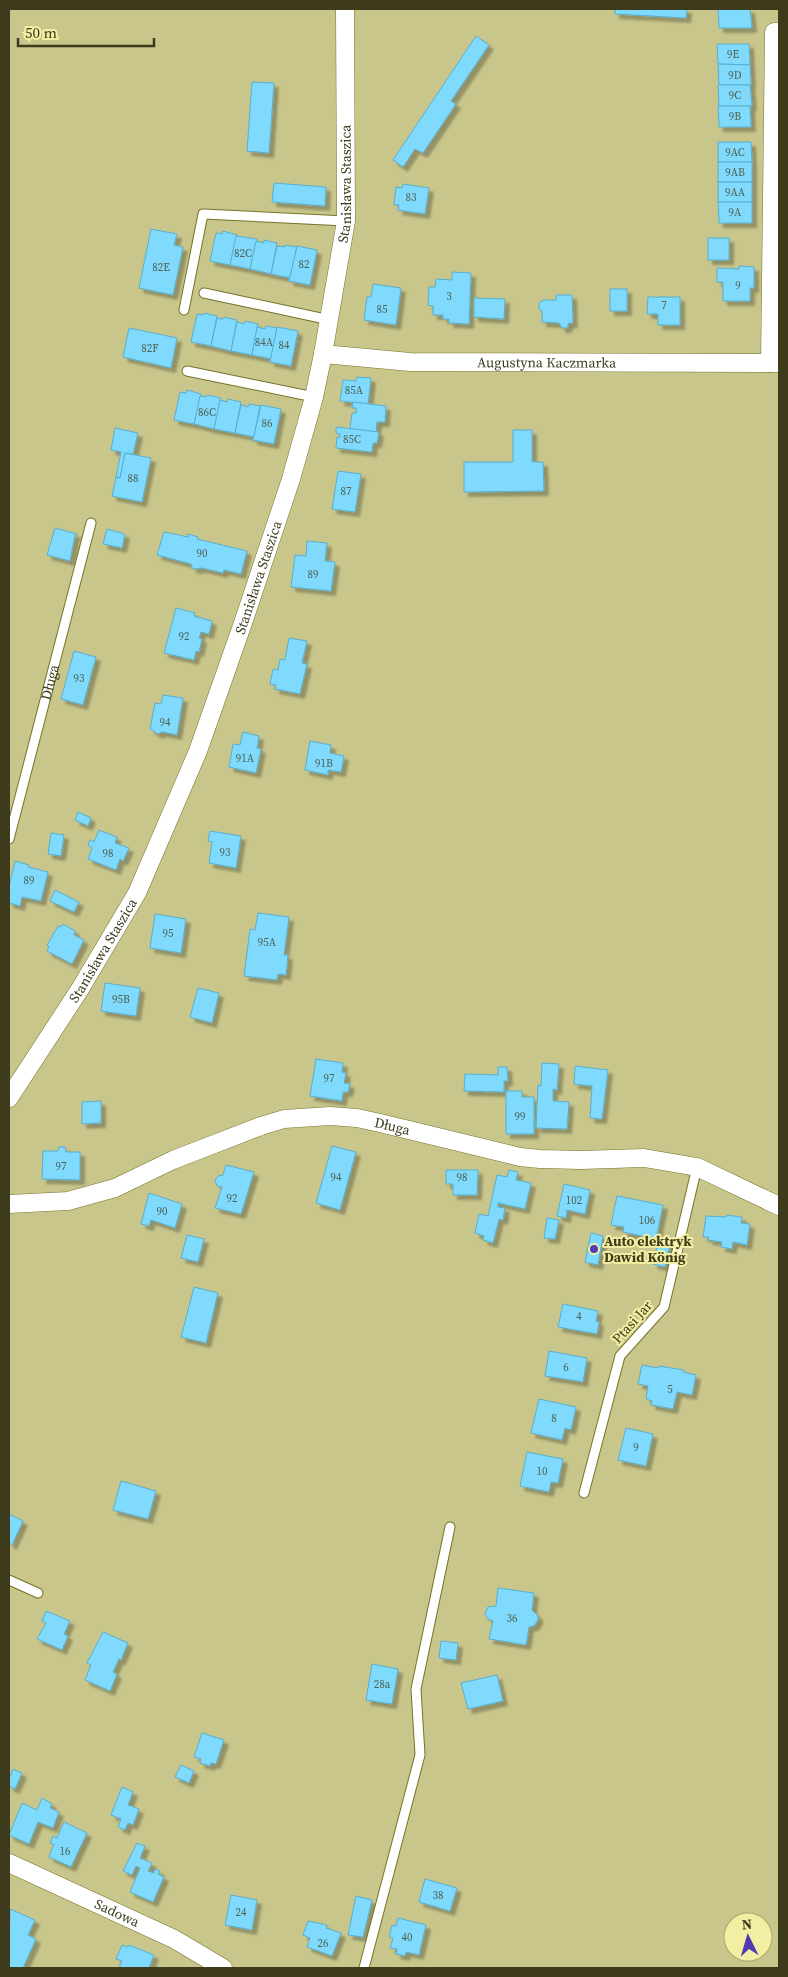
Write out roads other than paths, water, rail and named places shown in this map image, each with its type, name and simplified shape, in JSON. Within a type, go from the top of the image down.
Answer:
[{"type":"street","name":"Stanisława Staszica","points":[[9,1098],[80,989],[137,893],[204,733],[291,479],[314,397],[330,320],[346,221],[345,9]]},
{"type":"street","name":"Augustyna Kaczmarka","points":[[323,354],[410,362],[774,363],[774,32],[779,32]]},
{"type":"street","name":"Długa","points":[[9,1204],[68,1201],[115,1188],[173,1160],[253,1129],[284,1119],[330,1116],[364,1120],[520,1157],[540,1160],[644,1158],[697,1167],[779,1206]]},
{"type":"street","name":"Sadowa","points":[[9,1862],[174,1939],[223,1968]]},
{"type":"lane","points":[[184,310],[203,214],[346,221]]},
{"type":"lane","points":[[204,293],[330,320]]},
{"type":"lane","points":[[187,371],[314,397]]},
{"type":"lane","name":"Długa","points":[[9,839],[91,523]]},
{"type":"lane","name":"Ptasi Jar","points":[[584,1493],[620,1356],[664,1307],[697,1167]]},
{"type":"lane","points":[[364,1968],[420,1755],[416,1689],[450,1527]]},
{"type":"lane","points":[[9,1580],[38,1593]]},
{"type":"place","name":"Auto elektryk Dawid König","points":[[594,1249]]}]
